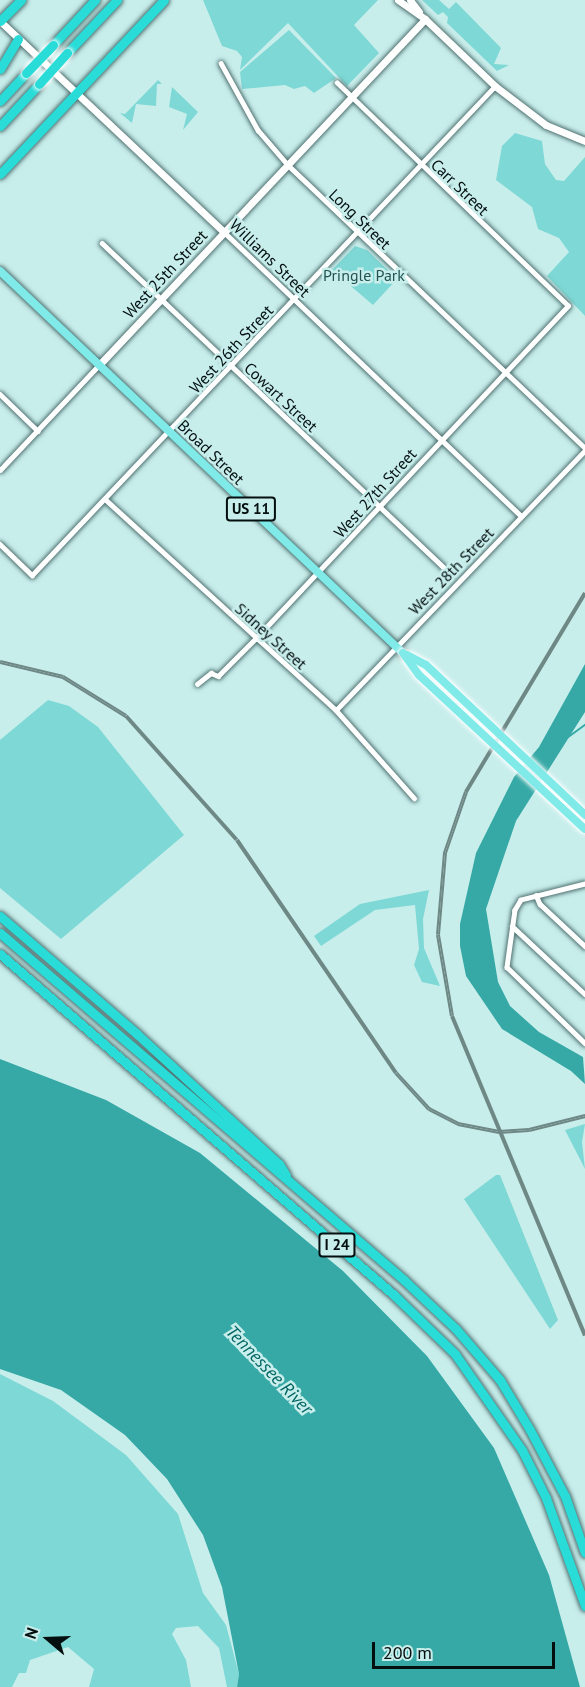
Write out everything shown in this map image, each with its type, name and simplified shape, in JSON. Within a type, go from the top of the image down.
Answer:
[{"type":"highway","points":[[0,101],[95,0]]},
{"type":"highway","points":[[0,124],[117,0]]},
{"type":"highway","points":[[0,174],[78,94],[164,0]]},
{"type":"highway","points":[[0,21],[18,2]]},
{"type":"highway","points":[[0,69],[18,39]]},
{"type":"highway","points":[[0,916],[271,1156],[290,1182]]},
{"type":"highway","name":"I 24","points":[[0,933],[404,1280],[500,1380],[565,1496],[585,1553]]},
{"type":"highway","name":"I 24","points":[[0,954],[394,1295],[455,1354],[522,1450],[546,1498],[585,1606]]},
{"type":"main road","name":"Broad Street","points":[[0,271],[396,646],[419,675],[585,829]]},
{"type":"main road","name":"Broad Street","points":[[403,653],[426,666],[585,814]]},
{"type":"street","points":[[398,0],[424,19],[495,86],[546,125],[585,141]]},
{"type":"street","points":[[410,0],[424,19]]},
{"type":"street","name":"West 25th Street","points":[[0,470],[424,19]]},
{"type":"street","name":"Williams Street","points":[[0,21],[521,516]]},
{"type":"street","name":"Long Street","points":[[220,63],[258,130],[288,165],[585,449]]},
{"type":"street","name":"Carr Street","points":[[337,83],[420,166],[568,306]]},
{"type":"street","name":"West 26th Street","points":[[0,544],[32,575],[495,86]]},
{"type":"street","name":"Cowart Street","points":[[102,243],[158,300],[445,568]]},
{"type":"street","name":"West 27th Street","points":[[197,684],[211,673],[218,676],[255,639],[319,573],[441,438],[568,306]]},
{"type":"street","points":[[0,394],[38,430]]},
{"type":"street","name":"West 28th Street","points":[[336,710],[585,449]]},
{"type":"street","name":"Sidney Street","points":[[105,499],[255,639],[336,710],[414,798]]},
{"type":"street","points":[[585,884],[521,900],[512,926],[507,967],[585,1043]]},
{"type":"street","points":[[536,896],[585,946]]},
{"type":"street","points":[[512,926],[585,994]]},
{"type":"green space","points":[[203,0],[378,0],[354,25],[379,53],[347,86],[288,23],[240,70],[242,57],[237,51],[222,46]]},
{"type":"green space","points":[[422,0],[439,0],[449,9],[456,2],[501,48],[494,64],[509,65],[497,71],[447,23],[448,17],[443,12],[438,15]]},
{"type":"green space","points":[[289,30],[336,78],[314,93],[305,86],[294,89],[285,85],[242,89],[240,72]]},
{"type":"green space","points":[[158,80],[162,84],[157,84],[156,106],[136,104],[132,123],[120,113],[125,114]]},
{"type":"green space","points":[[172,87],[198,112],[183,130],[187,114],[169,107]]},
{"type":"green space","points":[[515,133],[542,141],[545,164],[556,180],[564,181],[585,157],[585,316],[547,276],[569,252],[559,238],[538,229],[532,207],[496,180],[502,146]]},
{"type":"green space","name":"Pringle Park","points":[[355,246],[367,250],[397,279],[373,305],[332,270]]},
{"type":"green space","points":[[48,700],[69,706],[98,727],[184,835],[61,939],[0,888],[0,740]]},
{"type":"green space","points":[[429,890],[423,919],[424,948],[440,986],[422,982],[414,965],[419,949],[415,905],[375,910],[321,946],[314,936],[360,904]]},
{"type":"green space","points":[[585,1124],[582,1142],[585,1169],[565,1130]]},
{"type":"green space","points":[[496,1175],[500,1175],[558,1320],[550,1329],[464,1199]]},
{"type":"green space","points":[[0,1374],[53,1401],[126,1455],[178,1514],[203,1593],[226,1625],[239,1674],[237,1687],[227,1687],[219,1648],[198,1626],[176,1628],[172,1634],[186,1660],[191,1687],[89,1687],[94,1669],[68,1647],[30,1660],[26,1673],[19,1673],[12,1687],[0,1687]]},
{"type":"water","points":[[585,664],[585,712],[516,821],[486,909],[498,982],[510,1006],[539,1032],[583,1057],[585,1084],[571,1071],[502,1029],[466,976],[460,946],[460,924],[476,853],[514,777],[539,747]]},
{"type":"water","name":"Tennessee River","points":[[0,1059],[106,1100],[200,1153],[343,1271],[427,1356],[494,1448],[549,1575],[580,1687],[237,1687],[239,1674],[222,1587],[203,1535],[167,1479],[125,1435],[61,1390],[0,1369]]},
{"type":"waterway","points":[[567,738],[585,725]]},
{"type":"railway","points":[[585,593],[466,792],[445,853],[438,935],[452,1016],[585,1335]]},
{"type":"railway","points":[[0,662],[63,677],[126,716],[237,840],[396,1073],[429,1109],[458,1124],[499,1132],[529,1130],[585,1116]]}]
